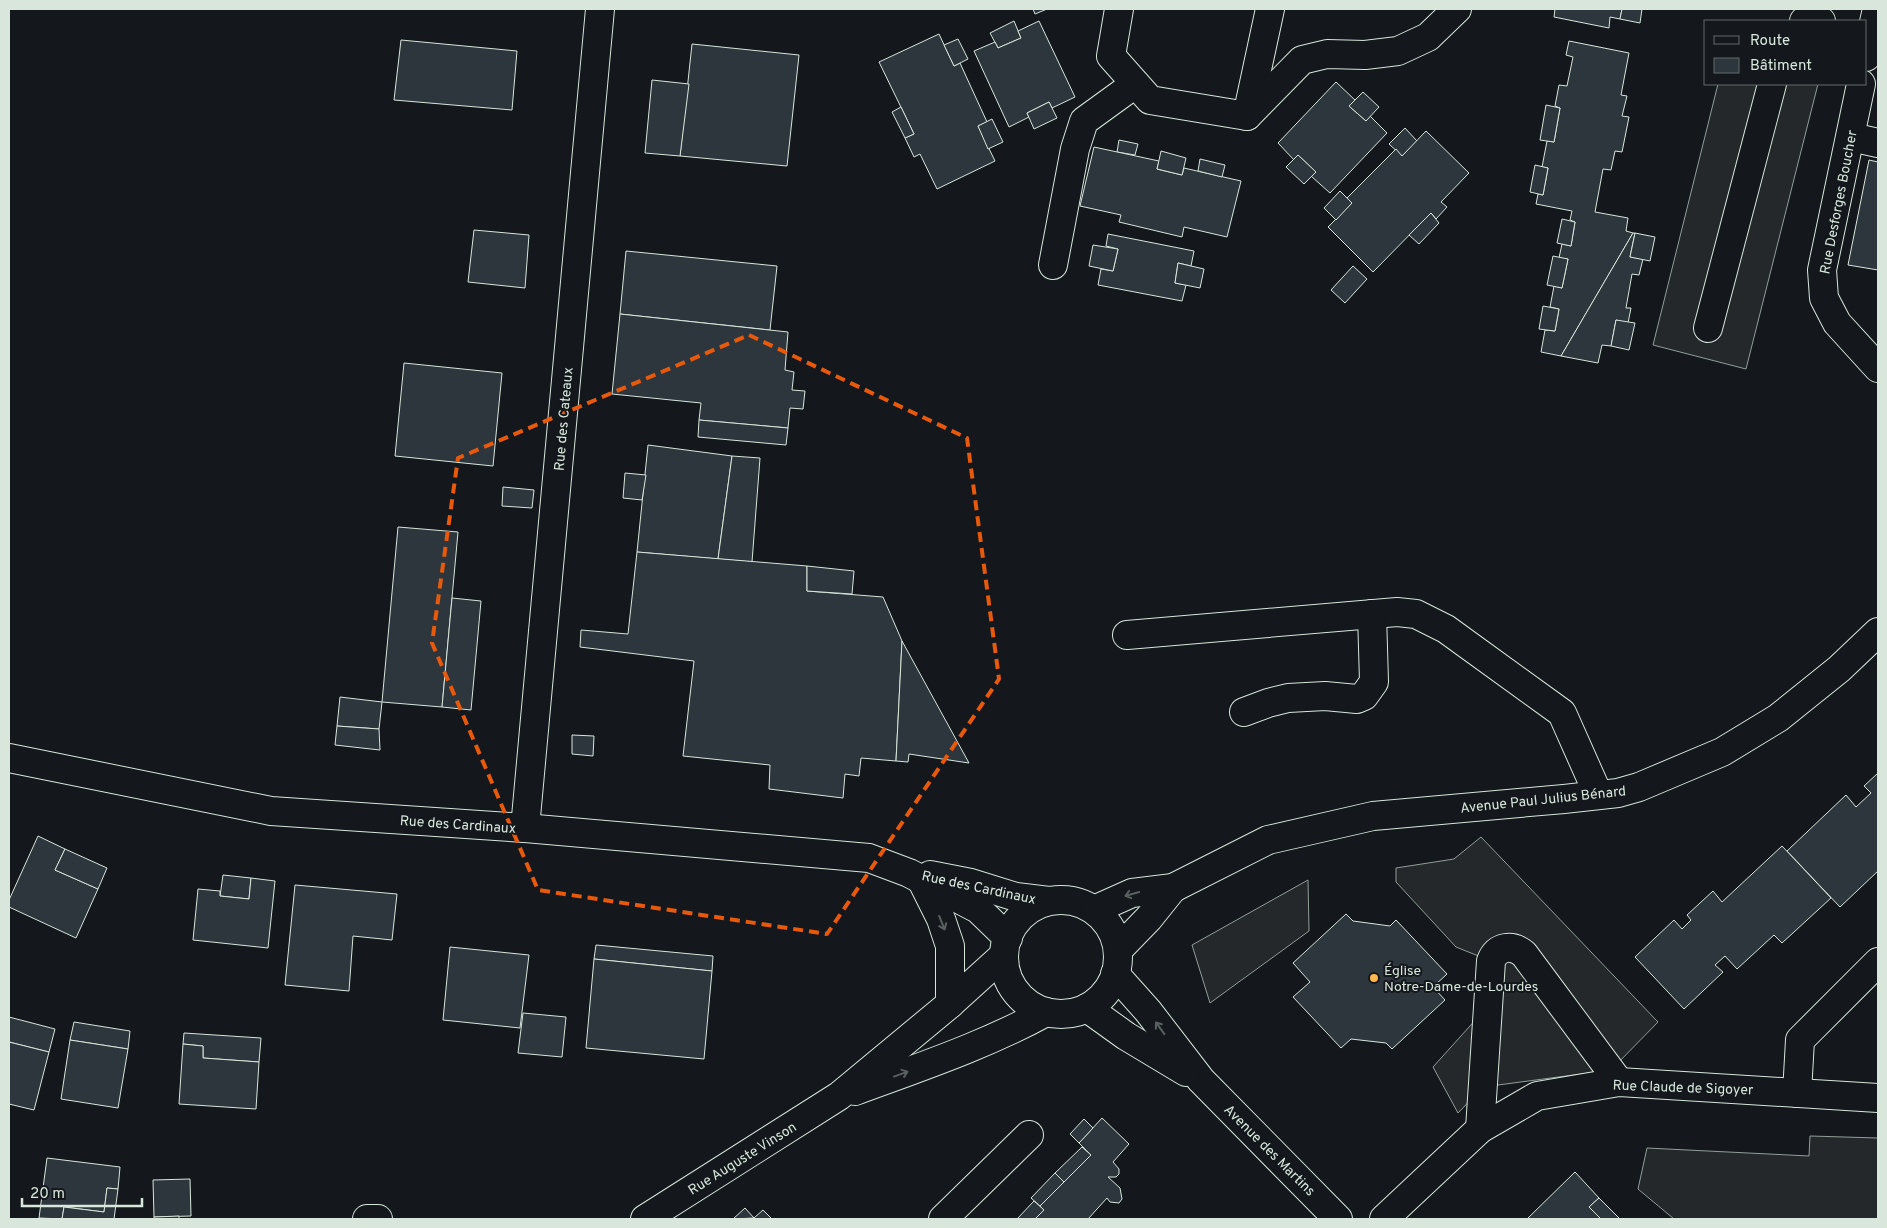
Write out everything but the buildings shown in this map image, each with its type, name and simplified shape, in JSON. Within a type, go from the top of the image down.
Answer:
[{"type":"street","name":"Rue des Cateaux","points":[[525,828],[600,9]]},
{"type":"street","points":[[1119,9],[1111,56],[1150,100],[1247,116]]},
{"type":"street","points":[[1247,116],[1270,9]]},
{"type":"street","points":[[1247,116],[1302,60],[1326,54],[1365,55],[1398,51],[1428,37],[1458,9]]},
{"type":"street","points":[[1867,52],[1873,24]]},
{"type":"street","points":[[1053,265],[1075,149],[1084,121],[1135,84]]},
{"type":"street","points":[[1708,328],[1772,85]]},
{"type":"street","name":"Rue Desforges Boucher","points":[[1861,85],[1822,270],[1824,298],[1837,323],[1877,364]]},
{"type":"street","points":[[1851,137],[1878,143]]},
{"type":"street","points":[[1127,636],[1398,612],[1416,614],[1446,629],[1562,713],[1598,794]]},
{"type":"street","points":[[1244,712],[1288,698],[1325,696],[1357,699],[1364,696],[1374,682],[1372,614]]},
{"type":"street","name":"Avenue Paul Julius Bénard","points":[[1094,910],[1132,893],[1173,888],[1268,840],[1364,818],[1618,793],[1639,787],[1722,752],[1778,718],[1839,669],[1878,632]]},
{"type":"street","name":"Rue des Cardinaux","points":[[9,758],[271,811],[525,828],[870,858],[915,876],[978,909],[1006,946]]},
{"type":"street","name":"Rue des Cardinaux","points":[[915,876],[944,877],[1016,897],[1049,901]]},
{"type":"street","name":"Rue des Cardinaux","points":[[915,876],[941,919],[950,946],[950,1004]]},
{"type":"street","name":"Avenue Paul Julius Bénard","points":[[1117,962],[1173,888]]},
{"type":"street","points":[[839,1096],[950,1004],[1006,946],[1016,921],[1031,908],[1049,901],[1064,900],[1080,902],[1094,910],[1114,934],[1117,962],[1109,988],[1087,1008],[1074,1012],[1046,1012],[1029,1004],[1015,990],[1007,974],[1006,946]]},
{"type":"street","points":[[1480,1129],[1491,961],[1493,956],[1502,949],[1514,948],[1524,954],[1619,1082]]},
{"type":"street","name":"Avenue des Martins","points":[[1117,962],[1148,1012],[1201,1080],[1338,1219]]},
{"type":"street","points":[[1797,1093],[1800,1040],[1878,962]]},
{"type":"street","name":"Avenue des Martins","points":[[1087,1008],[1126,1036],[1201,1080]]},
{"type":"street","points":[[839,1096],[918,1068],[1011,1031],[1046,1012]]},
{"type":"street","name":"Rue Claude de Sigoyer","points":[[1384,1219],[1480,1129],[1537,1096],[1619,1082],[1878,1098]]},
{"type":"street","name":"Rue Auguste Vinson","points":[[645,1219],[839,1096]]},
{"type":"street","points":[[943,1219],[1029,1135]]},
{"type":"street","points":[[367,1219],[378,1219]]},
{"type":"highlighted area","points":[[749,335],[967,438],[999,679],[827,934],[538,890],[432,643],[458,458]]},
{"type":"shaded area","points":[[1718,85],[1818,85],[1746,369],[1653,345]]},
{"type":"shaded area","points":[[1481,837],[1658,1022],[1611,1070],[1483,1087],[1458,1113],[1433,1067],[1488,1006],[1491,961],[1456,947],[1396,882],[1396,868],[1454,859]]},
{"type":"shaded area","points":[[1308,880],[1309,931],[1210,1003],[1192,945]]},
{"type":"shaded area","points":[[1810,1136],[1878,1138],[1878,1219],[1674,1219],[1638,1189],[1647,1148],[1809,1156]]},
{"type":"place","name":"Église Notre-Dame-de-Lourdes","points":[[1374,978]]}]
